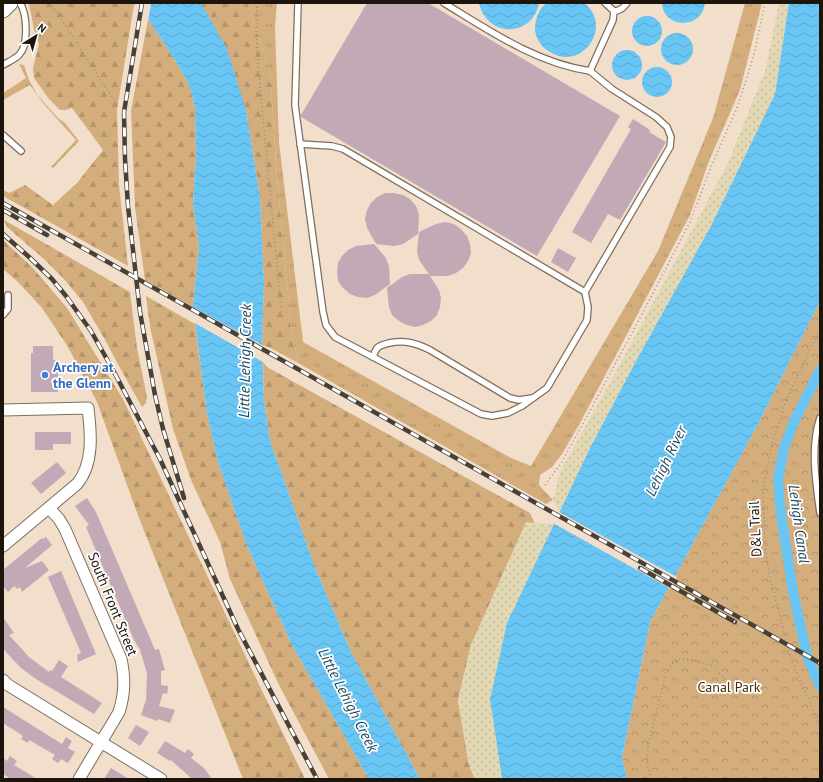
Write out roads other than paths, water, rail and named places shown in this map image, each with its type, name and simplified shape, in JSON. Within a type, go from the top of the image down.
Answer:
[{"type":"main road","points":[[3,10],[10,3]]},
{"type":"street","points":[[3,410],[88,408],[90,424],[89,460],[87,469],[82,478],[77,484],[3,546]]},
{"type":"street","name":"South Front Street","points":[[49,508],[66,529],[121,659],[124,671],[125,684],[123,700],[113,724],[79,779]]},
{"type":"street","points":[[3,680],[8,685],[161,779]]},
{"type":"lane","points":[[3,65],[19,55],[26,39],[25,22],[20,3]]},
{"type":"lane","points":[[298,3],[295,106],[326,325],[335,337],[481,414],[492,416],[508,413],[522,406],[548,388],[587,320],[588,307],[585,292],[670,147],[671,137],[667,127],[656,117],[612,89],[590,71],[567,67],[521,48],[444,3]]},
{"type":"lane","points":[[605,3],[614,11]]},
{"type":"lane","points":[[614,11],[618,11],[627,3]]},
{"type":"lane","points":[[590,71],[613,20],[614,11]]},
{"type":"lane","points":[[3,136],[21,151]]},
{"type":"lane","points":[[300,144],[332,146],[343,149],[585,292]]},
{"type":"lane","points":[[3,315],[8,309],[8,296]]},
{"type":"lane","points":[[373,357],[378,348],[384,344],[409,342],[430,350],[510,398],[519,400],[534,398]]},
{"type":"lane","points":[[820,418],[816,428],[814,471],[820,513]]},
{"type":"water","name":"Little Lehigh Creek","points":[[132,3],[201,3],[227,49],[246,110],[260,198],[264,283],[262,345],[264,402],[270,441],[316,570],[352,654],[420,779],[369,779],[292,645],[247,546],[218,462],[207,414],[193,307],[199,246],[193,204],[196,155],[195,107],[189,84],[173,57],[148,19]]},
{"type":"water","points":[[479,3],[539,3],[535,14],[528,23],[519,28],[509,29],[500,28],[491,23],[484,14]]},
{"type":"water","points":[[547,3],[584,3],[592,13],[596,23],[595,34],[590,44],[583,51],[573,56],[562,57],[550,52],[540,43],[535,30],[536,22],[539,12]]},
{"type":"water","points":[[662,3],[705,3],[702,12],[697,18],[690,22],[683,23],[675,22],[669,18],[664,12]]},
{"type":"water","name":"Lehigh River","points":[[789,3],[820,3],[820,301],[757,426],[650,622],[622,758],[627,779],[502,779],[490,699],[507,623],[589,450],[636,361],[712,224],[775,94]]},
{"type":"water","points":[[647,16],[653,17],[661,25],[661,37],[653,45],[647,46],[641,45],[633,37],[632,31],[633,25],[641,17]]},
{"type":"water","points":[[677,33],[683,34],[690,40],[693,49],[692,55],[686,62],[677,65],[671,64],[664,58],[661,49],[662,43],[668,36]]},
{"type":"water","points":[[627,50],[638,54],[642,65],[638,76],[627,80],[616,76],[612,65],[616,54]]},
{"type":"water","points":[[657,67],[663,68],[671,76],[671,88],[663,96],[657,97],[651,96],[643,88],[642,82],[643,76],[651,68]]},
{"type":"waterway","name":"Lehigh Canal","points":[[820,370],[793,424],[784,448],[778,479],[781,515],[793,592],[807,656],[820,686]]},
{"type":"railway","points":[[142,3],[124,112],[128,206],[140,312],[155,395],[163,429],[184,498]]},
{"type":"railway","points":[[3,203],[820,663]]},
{"type":"railway","points":[[3,210],[47,235]]},
{"type":"railway","points":[[3,234],[52,279],[91,331],[160,459],[238,629],[317,779]]},
{"type":"railway","points":[[640,568],[735,622]]},
{"type":"place","name":"Archery at the Glenn","points":[[45,375]]},
{"type":"park label","name":"Canal Park","points":[[729,687]]}]
